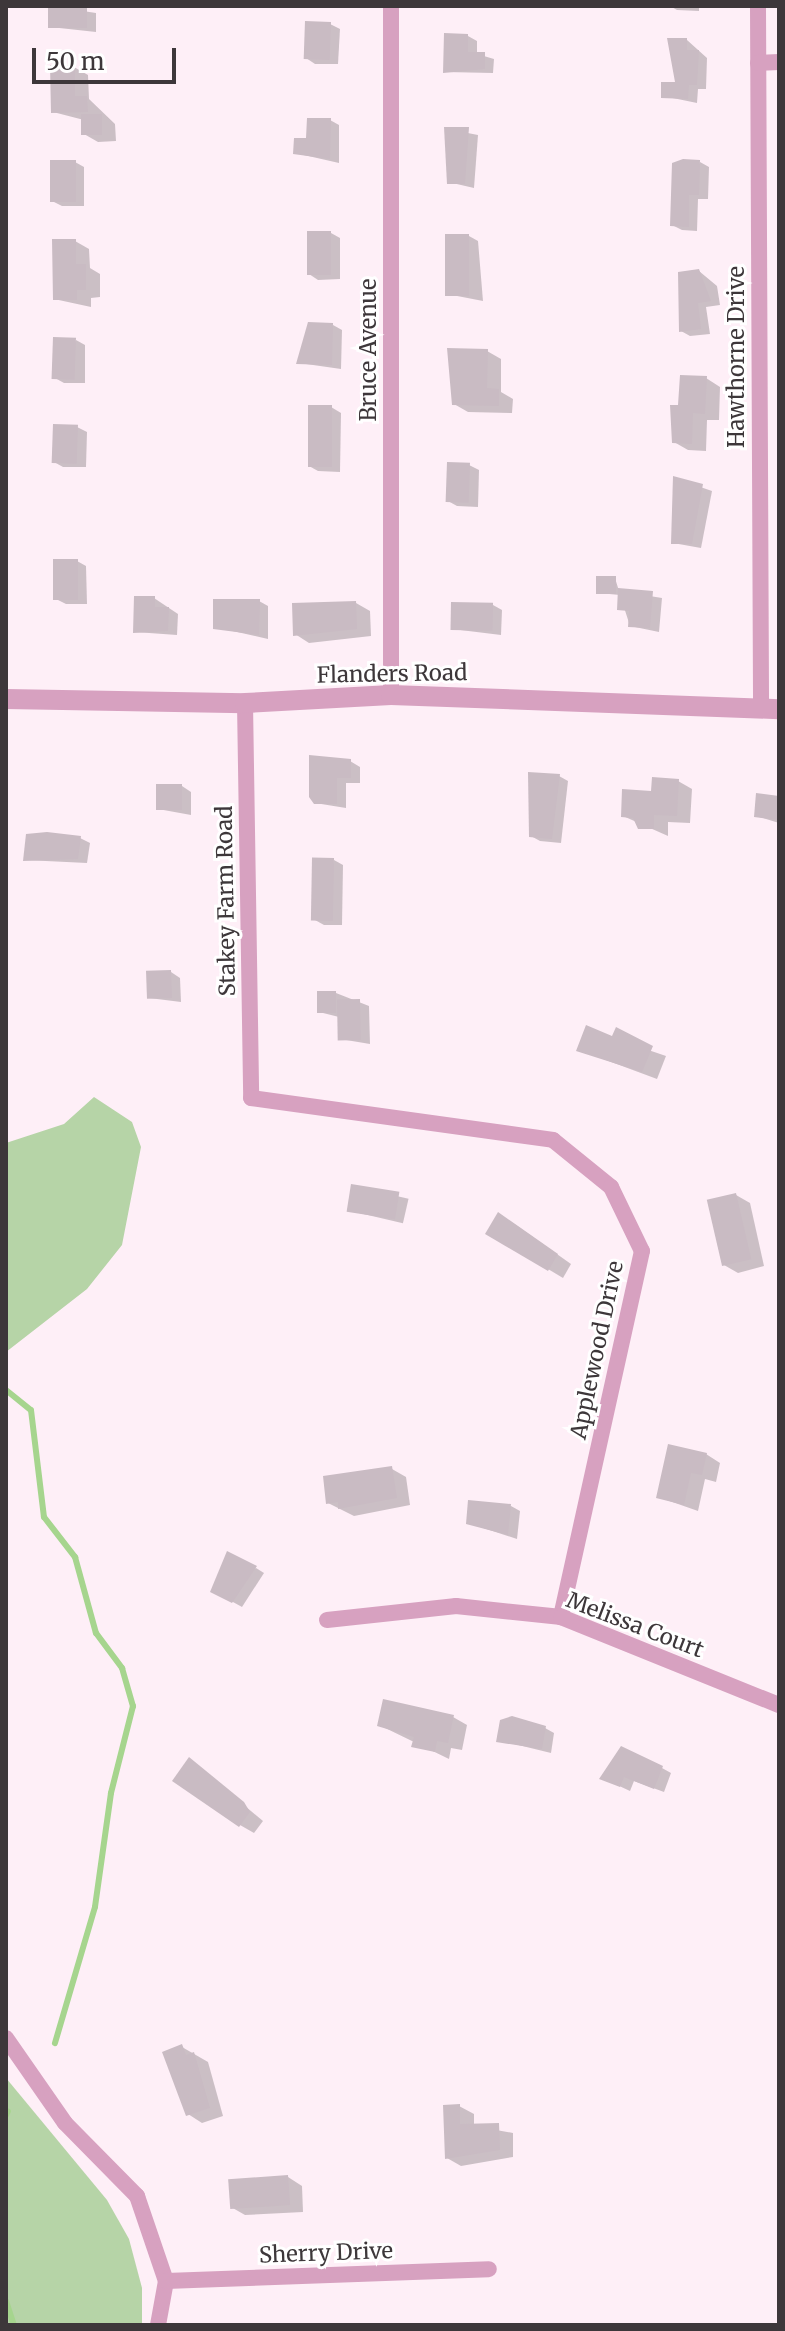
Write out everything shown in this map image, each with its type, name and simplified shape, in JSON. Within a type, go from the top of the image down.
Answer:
[{"type":"street","name":"Bruce Avenue","points":[[391,6],[391,695]]},
{"type":"street","name":"Hawthorne Drive","points":[[758,6],[770,708]]},
{"type":"street","points":[[758,63],[779,62]]},
{"type":"street","name":"Flanders Road","points":[[6,699],[245,703],[391,695],[770,708]]},
{"type":"street","name":"Stakey Farm Road","points":[[245,703],[251,1098]]},
{"type":"street","name":"Applewood Drive","points":[[251,1098],[553,1140],[611,1187],[642,1251],[561,1617]]},
{"type":"street","name":"Melissa Court","points":[[327,1620],[456,1606],[561,1617],[779,1705]]},
{"type":"street","points":[[6,2038],[65,2123],[137,2196],[166,2281],[158,2325]]},
{"type":"street","name":"Sherry Drive","points":[[166,2281],[489,2269]]},
{"type":"green space","points":[[94,1097],[132,1122],[141,1147],[122,1245],[87,1289],[6,1352],[6,1143],[64,1124]]},
{"type":"green space","points":[[6,2078],[107,2200],[129,2239],[142,2288],[142,2325],[6,2325]]},
{"type":"building","points":[[48,6],[87,6],[87,28],[48,28]]},
{"type":"building","points":[[305,21],[331,22],[330,60],[304,59]]},
{"type":"building","points":[[444,33],[468,34],[468,52],[485,52],[485,69],[443,73]]},
{"type":"building","points":[[667,38],[687,38],[687,50],[699,50],[697,85],[689,85],[688,99],[661,98],[661,82],[675,82]]},
{"type":"building","points":[[50,65],[75,65],[75,96],[87,96],[88,112],[51,113]]},
{"type":"building","points":[[81,114],[102,114],[102,135],[81,135]]},
{"type":"building","points":[[307,118],[331,118],[330,159],[293,154],[294,138],[306,138]]},
{"type":"building","points":[[444,127],[469,127],[465,184],[447,184]]},
{"type":"building","points":[[683,159],[700,160],[699,195],[689,195],[689,227],[670,226],[672,163]]},
{"type":"building","points":[[50,160],[76,160],[76,202],[50,202]]},
{"type":"building","points":[[307,231],[331,231],[331,275],[307,275]]},
{"type":"building","points":[[445,234],[469,234],[469,296],[445,296]]},
{"type":"building","points":[[52,239],[76,239],[76,264],[86,264],[86,290],[77,290],[77,300],[53,300]]},
{"type":"building","points":[[699,269],[711,301],[698,303],[701,329],[679,332],[678,272]]},
{"type":"building","points":[[308,322],[333,323],[332,365],[296,364]]},
{"type":"building","points":[[53,337],[76,338],[75,380],[52,379]]},
{"type":"building","points":[[447,348],[488,349],[487,388],[499,389],[499,406],[452,405]]},
{"type":"building","points":[[680,375],[707,376],[705,414],[693,413],[692,444],[672,443],[670,405],[678,405]]},
{"type":"building","points":[[308,405],[332,405],[332,467],[308,467]]},
{"type":"building","points":[[53,424],[78,425],[77,464],[52,463]]},
{"type":"building","points":[[447,462],[470,463],[469,503],[446,502]]},
{"type":"building","points":[[673,476],[703,484],[692,544],[671,544]]},
{"type":"building","points":[[53,559],[78,559],[78,600],[53,600]]},
{"type":"building","points":[[596,576],[616,576],[616,594],[596,594]]},
{"type":"building","points":[[618,588],[653,591],[650,628],[628,627],[629,611],[617,610]]},
{"type":"building","points":[[134,596],[155,596],[155,607],[169,607],[168,631],[133,633]]},
{"type":"building","points":[[213,599],[260,599],[259,635],[213,629]]},
{"type":"building","points":[[356,601],[357,629],[293,636],[292,603]]},
{"type":"building","points":[[451,602],[493,603],[493,631],[451,630]]},
{"type":"building","points":[[309,755],[351,759],[351,778],[337,778],[337,804],[314,804],[309,797]]},
{"type":"building","points":[[528,772],[560,774],[552,839],[529,837]]},
{"type":"building","points":[[652,777],[679,779],[677,816],[654,815],[654,829],[638,829],[633,818],[621,817],[622,789],[651,791]]},
{"type":"building","points":[[156,784],[182,784],[182,810],[156,810]]},
{"type":"building","points":[[756,793],[779,796],[779,820],[754,817]]},
{"type":"building","points":[[47,832],[81,836],[78,859],[23,861],[26,834]]},
{"type":"building","points":[[312,858],[334,858],[333,921],[311,921]]},
{"type":"building","points":[[171,970],[172,998],[147,999],[146,971]]},
{"type":"building","points":[[317,991],[336,991],[336,1013],[317,1013]]},
{"type":"building","points":[[337,999],[360,999],[361,1040],[338,1040]]},
{"type":"building","points":[[586,1025],[612,1036],[616,1027],[653,1046],[642,1072],[576,1051]]},
{"type":"building","points":[[351,1184],[399,1192],[395,1219],[347,1212]]},
{"type":"building","points":[[736,1193],[751,1259],[722,1266],[707,1200]]},
{"type":"building","points":[[498,1212],[558,1254],[548,1271],[485,1234]]},
{"type":"building","points":[[668,1444],[707,1453],[702,1475],[691,1473],[684,1505],[656,1498]]},
{"type":"building","points":[[392,1466],[397,1498],[338,1509],[338,1502],[326,1504],[323,1476]]},
{"type":"building","points":[[468,1500],[511,1504],[508,1535],[466,1524]]},
{"type":"building","points":[[227,1551],[257,1566],[232,1603],[210,1592]]},
{"type":"building","points":[[383,1699],[454,1715],[448,1743],[437,1741],[435,1752],[411,1747],[414,1737],[377,1726]]},
{"type":"building","points":[[512,1716],[546,1726],[542,1749],[496,1742],[500,1720]]},
{"type":"building","points":[[621,1746],[663,1766],[654,1789],[624,1777],[620,1787],[599,1779]]},
{"type":"building","points":[[189,1757],[244,1802],[250,1812],[239,1827],[172,1781]]},
{"type":"building","points":[[182,2044],[186,2055],[194,2052],[210,2108],[186,2116],[162,2052]]},
{"type":"building","points":[[460,2104],[460,2124],[499,2123],[500,2150],[445,2159],[443,2105]]},
{"type":"building","points":[[288,2175],[290,2205],[230,2209],[228,2179]]},
{"type":"waterway","points":[[6,1390],[31,1410],[44,1517],[75,1557],[96,1633],[122,1668],[133,1706],[111,1793],[95,1907],[55,2043]]},
{"type":"waterway","points":[[6,2115],[8,2111]]},
{"type":"waterway","points":[[6,2301],[14,2325]]}]
